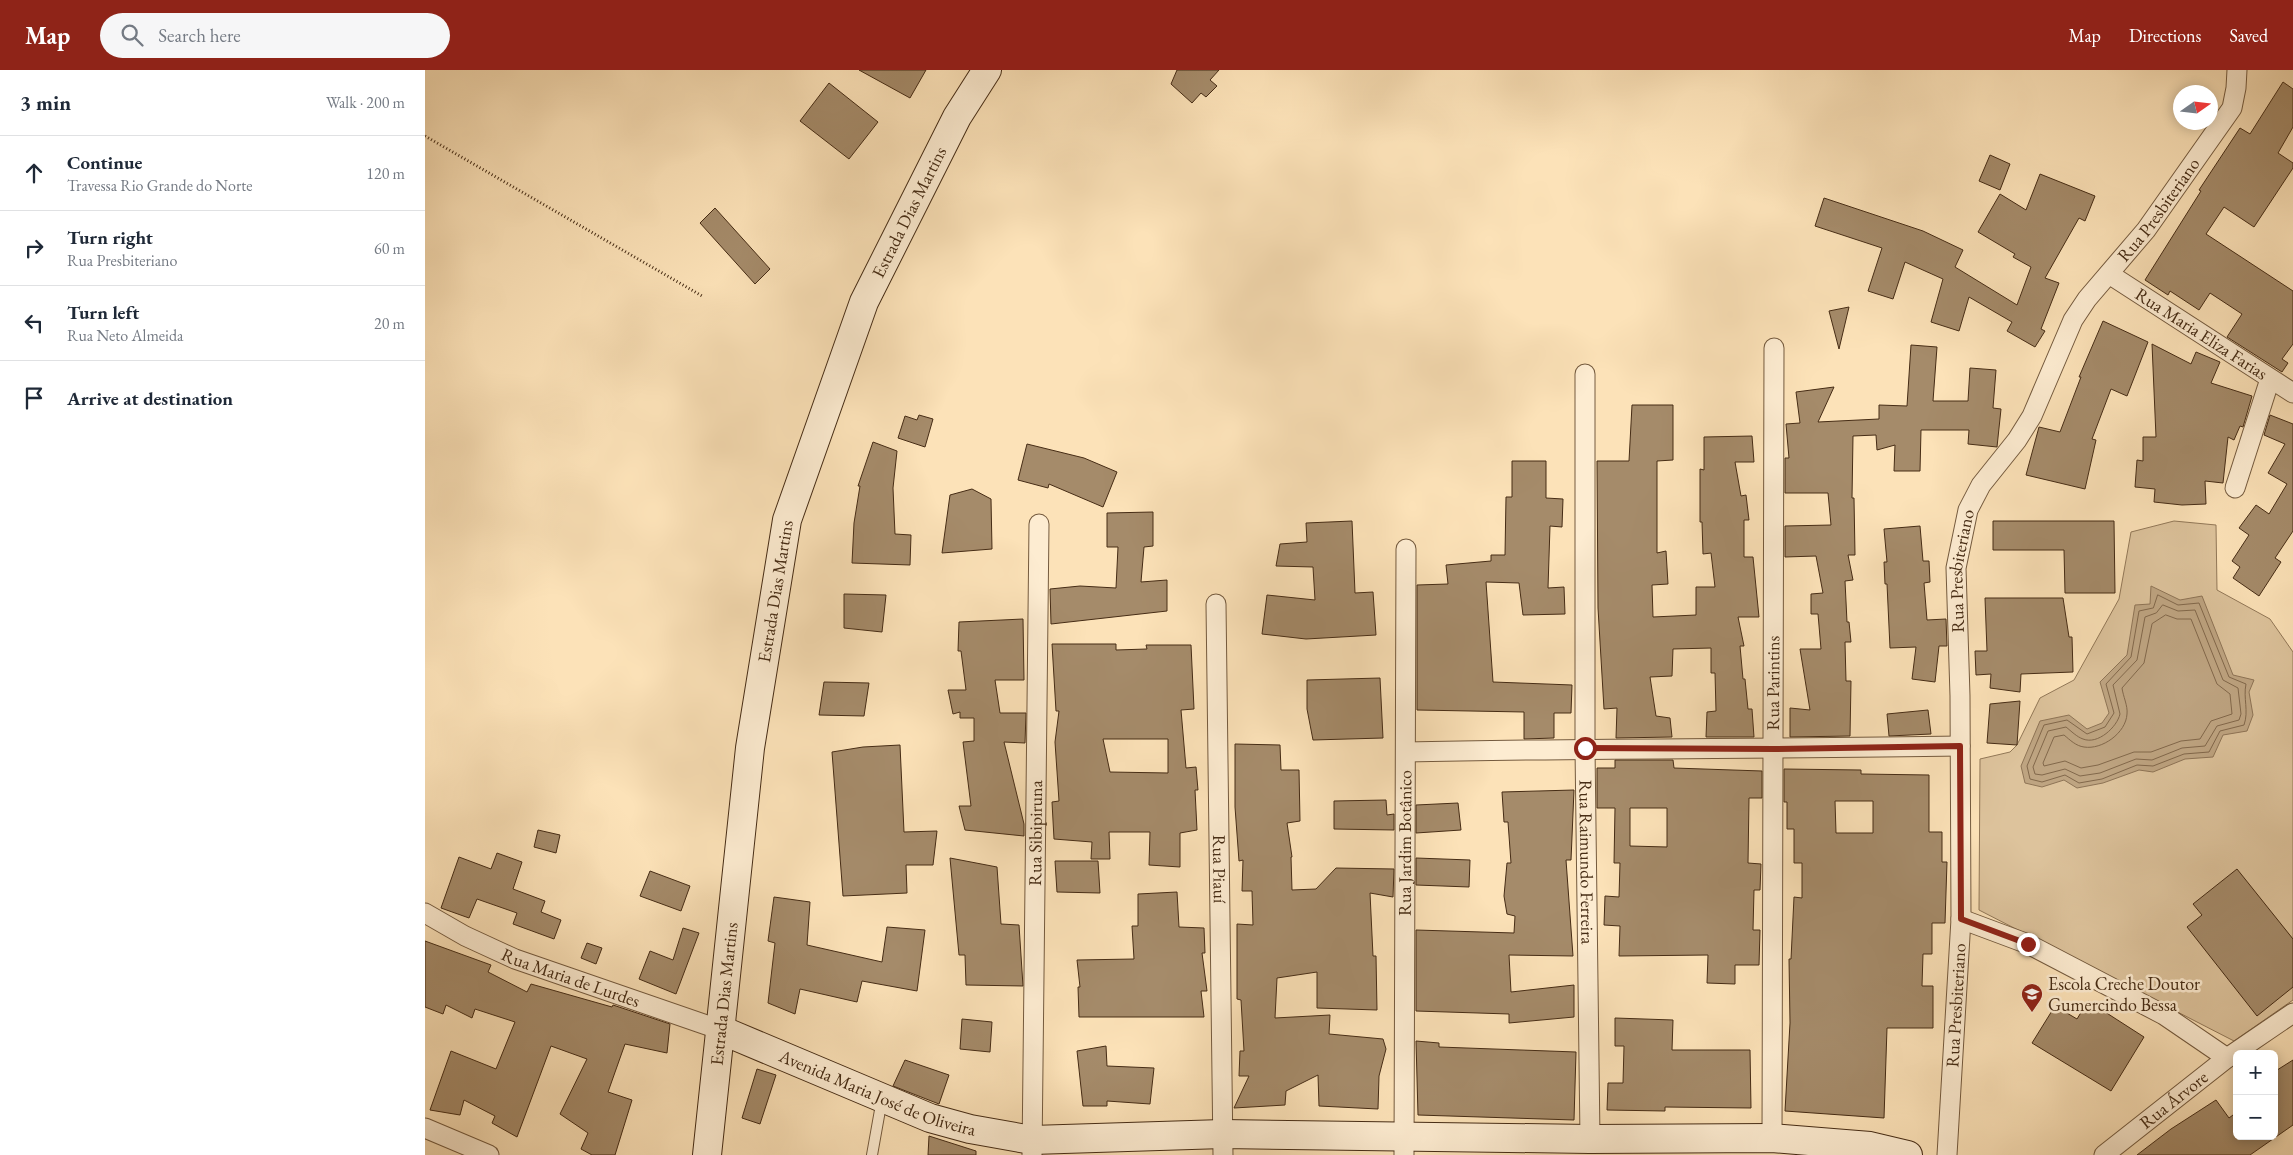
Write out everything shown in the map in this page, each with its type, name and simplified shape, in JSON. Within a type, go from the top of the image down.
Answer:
[{"type":"street","name":"Estrada Dias Martins","points":[[707,1155],[749,748],[787,520],[863,302],[957,117],[987,70]]},
{"type":"street","name":"Rua Presbiteriano","points":[[1947,1155],[1961,919],[1956,568],[1968,510],[1981,486],[2017,440],[2031,416],[2073,320],[2087,299],[2147,230],[2232,108],[2237,70]]},
{"type":"street","name":"Rua Maria Eliza Farias","points":[[2109,274],[2293,393]]},
{"type":"street","name":"Rua Parintins","points":[[1772,1138],[1774,348]]},
{"type":"street","name":"Rua Raimundo Ferreira","points":[[1585,374],[1585,748],[1590,1140]]},
{"type":"street","points":[[2235,488],[2270,379]]},
{"type":"street","name":"Rua Sibipiruna","points":[[1032,1148],[1039,524]]},
{"type":"street","name":"Rua Jardim Botânico","points":[[1404,1146],[1406,549]]},
{"type":"street","name":"Rua Piauí","points":[[1216,604],[1223,1145]]},
{"type":"street","points":[[1406,752],[1585,748],[1774,749],[1960,746]]},
{"type":"street","name":"Rua Maria de Lurdes","points":[[425,913],[465,936],[515,959],[721,1030]]},
{"type":"street","points":[[1961,919],[2028,944],[2164,1015],[2227,1058]]},
{"type":"street","name":"Rua Árvore","points":[[2104,1155],[2227,1058],[2293,1014]]},
{"type":"street","name":"Avenida Maria José de Oliveira","points":[[721,1030],[930,1118],[1032,1148],[1223,1145],[1404,1146],[1590,1140],[1772,1138],[1870,1146],[1907,1155]]},
{"type":"street","points":[[425,1128],[484,1154]]},
{"type":"lane","points":[[872,1155],[882,1098]]},
{"type":"path","points":[[425,136],[702,296]]},
{"type":"shaded area","points":[[2174,521],[2216,525],[2217,590],[2270,619],[2293,652],[2293,1000],[2234,1041],[1979,910],[1980,759],[2010,752],[2017,745],[2040,698],[2074,680],[2119,599],[2131,532]]},
{"type":"water","points":[[2151,586],[2180,600],[2202,596],[2233,675],[2254,680],[2249,692],[2253,715],[2247,731],[2223,735],[2213,757],[2185,759],[2153,772],[2139,770],[2103,783],[2077,788],[2064,780],[2042,787],[2025,783],[2021,766],[2040,721],[2069,715],[2087,729],[2102,723],[2109,713],[2100,682],[2127,655],[2135,605],[2150,604]]},
{"type":"building","points":[[859,70],[926,70],[910,98]]},
{"type":"building","points":[[1177,70],[1219,70],[1210,80],[1217,86],[1206,97],[1201,93],[1192,103],[1171,84]]},
{"type":"building","points":[[2283,82],[2293,89],[2293,127],[2278,153],[2293,163],[2293,168],[2254,227],[2224,207],[2206,234],[2293,291],[2293,344],[2282,359],[2288,363],[2282,372],[2227,337],[2242,314],[2210,293],[2199,310],[2170,291],[2168,295],[2145,280],[2201,191],[2199,190],[2240,128],[2250,134]]},
{"type":"building","points":[[829,83],[878,122],[849,159],[800,121]]},
{"type":"building","points":[[1990,155],[2010,164],[2000,190],[1979,181]]},
{"type":"building","points":[[2040,174],[2095,196],[2085,221],[2079,218],[2045,278],[2059,283],[2041,329],[2045,331],[2035,347],[2007,331],[2012,322],[1969,297],[1959,331],[1931,322],[1943,279],[1905,262],[1893,299],[1868,291],[1882,248],[1815,226],[1824,198],[1923,231],[1963,250],[1955,267],[2017,305],[2031,267],[2013,257],[2015,254],[1978,232],[2000,194],[2026,210]]},
{"type":"building","points":[[715,208],[770,269],[755,284],[700,223]]},
{"type":"building","points":[[1849,307],[1839,349],[1829,311]]},
{"type":"building","points":[[2103,321],[2148,342],[2127,396],[2111,389],[2092,439],[2096,440],[2085,489],[2026,475],[2039,427],[2060,432],[2081,377],[2079,377]]},
{"type":"building","points":[[2152,344],[2191,364],[2196,352],[2220,362],[2211,383],[2252,396],[2243,427],[2240,426],[2234,440],[2228,437],[2223,483],[2205,481],[2206,504],[2182,505],[2154,502],[2155,489],[2135,487],[2137,460],[2143,461],[2143,437],[2156,437]]},
{"type":"building","points":[[1911,345],[1937,347],[1933,401],[1968,401],[1970,368],[1996,370],[1993,408],[2001,409],[1997,447],[1968,444],[1969,430],[1921,430],[1920,471],[1894,471],[1895,445],[1877,450],[1876,435],[1853,436],[1852,498],[1854,498],[1855,555],[1848,555],[1853,580],[1845,581],[1847,622],[1849,622],[1851,642],[1845,642],[1846,681],[1851,681],[1850,736],[1790,737],[1790,708],[1810,710],[1800,649],[1821,649],[1818,614],[1811,614],[1811,594],[1823,593],[1816,556],[1785,557],[1785,526],[1831,525],[1828,493],[1785,493],[1785,458],[1789,458],[1786,424],[1800,423],[1796,392],[1834,387],[1818,422],[1879,419],[1879,405],[1907,406]]},
{"type":"building","points":[[1632,405],[1673,405],[1673,460],[1657,461],[1657,553],[1666,551],[1668,584],[1652,585],[1653,617],[1696,615],[1696,587],[1715,587],[1711,553],[1703,554],[1702,522],[1700,522],[1700,469],[1704,470],[1704,437],[1752,436],[1754,462],[1735,462],[1741,496],[1746,495],[1749,520],[1744,520],[1744,557],[1753,557],[1759,617],[1738,617],[1744,646],[1740,646],[1743,679],[1745,679],[1748,709],[1752,709],[1754,737],[1706,737],[1707,712],[1716,711],[1715,673],[1711,673],[1711,648],[1673,649],[1672,676],[1650,677],[1656,716],[1670,718],[1672,737],[1616,738],[1617,708],[1604,709],[1598,608],[1597,461],[1629,461]]},
{"type":"building","points":[[919,415],[933,419],[925,447],[898,438],[905,416],[917,420]]},
{"type":"building","points":[[2270,415],[2293,424],[2293,531],[2275,558],[2281,562],[2259,596],[2233,578],[2240,567],[2232,561],[2249,535],[2239,528],[2256,505],[2269,514],[2287,484],[2268,473],[2285,444],[2264,435]]},
{"type":"building","points":[[873,442],[897,451],[893,488],[895,534],[911,535],[910,565],[852,563],[854,523],[860,486],[858,486]]},
{"type":"building","points":[[1027,444],[1084,458],[1117,472],[1103,507],[1049,484],[1048,488],[1018,480]]},
{"type":"building","points":[[1512,461],[1546,461],[1546,498],[1563,499],[1562,527],[1550,526],[1548,588],[1564,587],[1565,614],[1523,615],[1519,583],[1486,582],[1493,682],[1572,685],[1571,713],[1554,713],[1554,738],[1524,739],[1524,712],[1417,710],[1417,585],[1448,584],[1446,565],[1491,561],[1491,555],[1505,555],[1506,497],[1512,497]]},
{"type":"building","points":[[972,489],[991,499],[992,549],[942,553],[950,495]]},
{"type":"building","points":[[1153,512],[1153,546],[1144,547],[1141,582],[1167,580],[1167,611],[1051,624],[1050,589],[1080,586],[1116,588],[1118,547],[1107,547],[1107,513]]},
{"type":"building","points":[[1352,521],[1355,593],[1373,592],[1376,635],[1306,639],[1262,634],[1267,595],[1315,600],[1313,567],[1276,566],[1280,544],[1307,542],[1306,523]]},
{"type":"building","points":[[1993,521],[2114,521],[2115,593],[2065,593],[2064,550],[1993,550]]},
{"type":"building","points":[[1920,526],[1923,561],[1929,561],[1930,582],[1924,583],[1927,620],[1946,619],[1947,646],[1939,646],[1935,682],[1912,679],[1916,647],[1890,648],[1887,584],[1885,584],[1884,562],[1887,562],[1884,529]]},
{"type":"building","points":[[844,594],[886,595],[882,632],[844,628]]},
{"type":"building","points":[[1985,598],[2063,598],[2069,637],[2072,637],[2073,672],[2021,674],[2020,692],[1990,688],[1991,674],[1976,675],[1975,651],[1987,651]]},
{"type":"building","points":[[1023,619],[1024,680],[995,680],[1000,713],[1026,713],[1025,743],[1004,742],[1024,824],[1024,836],[965,830],[959,806],[971,806],[963,742],[974,741],[974,718],[960,718],[960,712],[953,714],[948,690],[966,690],[961,651],[958,651],[959,622]]},
{"type":"building","points":[[1052,644],[1116,644],[1116,650],[1147,649],[1146,645],[1191,645],[1194,709],[1181,710],[1186,768],[1196,767],[1198,790],[1195,790],[1197,830],[1180,833],[1180,867],[1149,865],[1150,832],[1109,832],[1110,859],[1091,859],[1092,842],[1054,839],[1052,802],[1059,801],[1055,742],[1059,711],[1056,711]],"holes":[[[1103,739],[1168,739],[1168,773],[1110,772]]]},
{"type":"building","points":[[1380,678],[1383,738],[1313,740],[1307,709],[1307,680]]},
{"type":"building","points":[[824,682],[869,683],[864,716],[819,715]]},
{"type":"building","points":[[2020,701],[2017,745],[1987,743],[1990,704]]},
{"type":"building","points":[[1928,710],[1931,734],[1889,736],[1887,714]]},
{"type":"building","points":[[1235,744],[1280,745],[1281,770],[1299,770],[1300,821],[1287,823],[1292,857],[1292,890],[1316,889],[1336,868],[1394,869],[1393,897],[1370,893],[1373,956],[1376,956],[1377,1010],[1317,1008],[1317,972],[1277,978],[1275,1018],[1330,1015],[1329,1034],[1383,1039],[1386,1049],[1379,1076],[1378,1109],[1319,1106],[1318,1075],[1286,1091],[1285,1105],[1234,1108],[1249,1076],[1239,1076],[1240,1051],[1244,1051],[1241,1000],[1237,999],[1237,924],[1253,925],[1252,891],[1242,891],[1243,860],[1239,861],[1235,807]]},
{"type":"building","points":[[900,745],[904,832],[937,831],[933,865],[906,865],[907,893],[843,896],[832,752],[863,747]]},
{"type":"building","points":[[1615,760],[1673,760],[1674,768],[1762,771],[1762,798],[1749,798],[1748,863],[1761,864],[1760,890],[1754,890],[1753,930],[1760,930],[1759,965],[1735,965],[1735,984],[1707,983],[1708,955],[1619,956],[1620,926],[1604,925],[1605,896],[1619,897],[1620,863],[1614,863],[1615,808],[1597,808],[1597,768],[1615,768]],"holes":[[[1630,808],[1667,808],[1667,847],[1630,846]]]},
{"type":"building","points":[[1784,769],[1861,770],[1861,774],[1929,775],[1929,832],[1942,832],[1942,862],[1947,862],[1945,923],[1932,923],[1932,954],[1923,954],[1922,986],[1933,986],[1933,1028],[1887,1028],[1884,1118],[1785,1111],[1790,1023],[1789,959],[1791,959],[1794,897],[1802,898],[1802,863],[1794,863],[1794,829],[1787,829],[1787,802],[1784,802]],"holes":[[[1835,801],[1873,801],[1873,833],[1836,833]]]},
{"type":"building","points":[[1574,790],[1571,860],[1566,860],[1573,956],[1509,955],[1511,992],[1574,985],[1574,1017],[1509,1023],[1509,1014],[1416,1011],[1416,930],[1514,933],[1515,916],[1507,914],[1504,896],[1507,863],[1511,863],[1508,822],[1504,822],[1502,792]]},
{"type":"building","points":[[1386,800],[1387,815],[1394,814],[1394,830],[1334,829],[1334,801]]},
{"type":"building","points":[[1458,803],[1461,830],[1416,833],[1416,805]]},
{"type":"building","points":[[538,830],[560,835],[556,853],[534,847]]},
{"type":"building","points":[[497,853],[522,862],[513,889],[545,901],[541,912],[561,920],[554,939],[513,924],[517,913],[477,899],[469,918],[441,908],[459,857],[491,869]]},
{"type":"building","points":[[950,858],[997,867],[1001,924],[1019,925],[1023,986],[966,985],[965,955],[959,955]]},
{"type":"building","points":[[1416,858],[1470,860],[1469,887],[1416,885]]},
{"type":"building","points":[[1055,861],[1098,861],[1100,893],[1057,892]]},
{"type":"building","points":[[2237,869],[2293,939],[2293,987],[2257,1016],[2187,927],[2202,915],[2193,904]]},
{"type":"building","points":[[650,871],[690,886],[681,911],[640,896]]},
{"type":"building","points":[[1177,892],[1179,927],[1204,928],[1205,953],[1202,953],[1207,991],[1201,991],[1204,1017],[1079,1017],[1078,987],[1080,987],[1077,960],[1134,959],[1132,926],[1138,926],[1138,894]]},
{"type":"building","points":[[774,897],[810,902],[807,945],[882,962],[887,927],[925,930],[917,991],[862,981],[857,1002],[800,989],[795,1014],[768,1003],[775,943],[768,941]]},
{"type":"building","points":[[683,928],[699,933],[676,994],[639,979],[650,951],[673,960]]},
{"type":"building","points":[[425,941],[491,965],[488,972],[527,992],[531,984],[612,1007],[613,1005],[670,1024],[667,1053],[625,1044],[608,1092],[632,1100],[615,1155],[592,1155],[581,1149],[588,1133],[560,1114],[587,1059],[551,1046],[517,1137],[492,1123],[495,1116],[464,1100],[460,1115],[430,1110],[451,1051],[496,1069],[515,1022],[475,1009],[472,1018],[446,1005],[443,1014],[425,1007]]},
{"type":"building","points":[[587,943],[602,948],[596,964],[581,958]]},
{"type":"building","points":[[2088,1001],[2144,1037],[2111,1091],[2032,1043],[2055,1006],[2077,1019]]},
{"type":"building","points":[[1615,1018],[1673,1020],[1672,1050],[1750,1050],[1751,1108],[1665,1107],[1665,1111],[1607,1110],[1608,1083],[1623,1083],[1624,1046],[1615,1046]]},
{"type":"building","points":[[962,1019],[992,1022],[990,1052],[960,1049]]},
{"type":"building","points":[[1416,1041],[1439,1043],[1439,1047],[1576,1052],[1574,1120],[1418,1115]]},
{"type":"building","points":[[1106,1046],[1107,1066],[1154,1068],[1150,1104],[1107,1101],[1107,1106],[1083,1106],[1077,1051]]},
{"type":"building","points":[[905,1060],[949,1075],[939,1104],[893,1086]]},
{"type":"building","points":[[2293,1060],[2293,1125],[2278,1135],[2278,1095],[2278,1069]]},
{"type":"building","points":[[757,1069],[776,1075],[760,1124],[742,1118]]},
{"type":"building","points":[[2216,1100],[2229,1118],[2233,1115],[2233,1140],[2272,1140],[2250,1155],[2137,1155],[2171,1129]]},
{"type":"building","points":[[929,1136],[976,1151],[976,1155],[928,1155]]},
{"type":"place","name":"Escola Creche Doutor Gumercindo Bessa","points":[[2032,1013]]},
{"type":"route","points":[[1585,748],[1774,749],[1960,746],[1961,919],[2028,944]]}]
